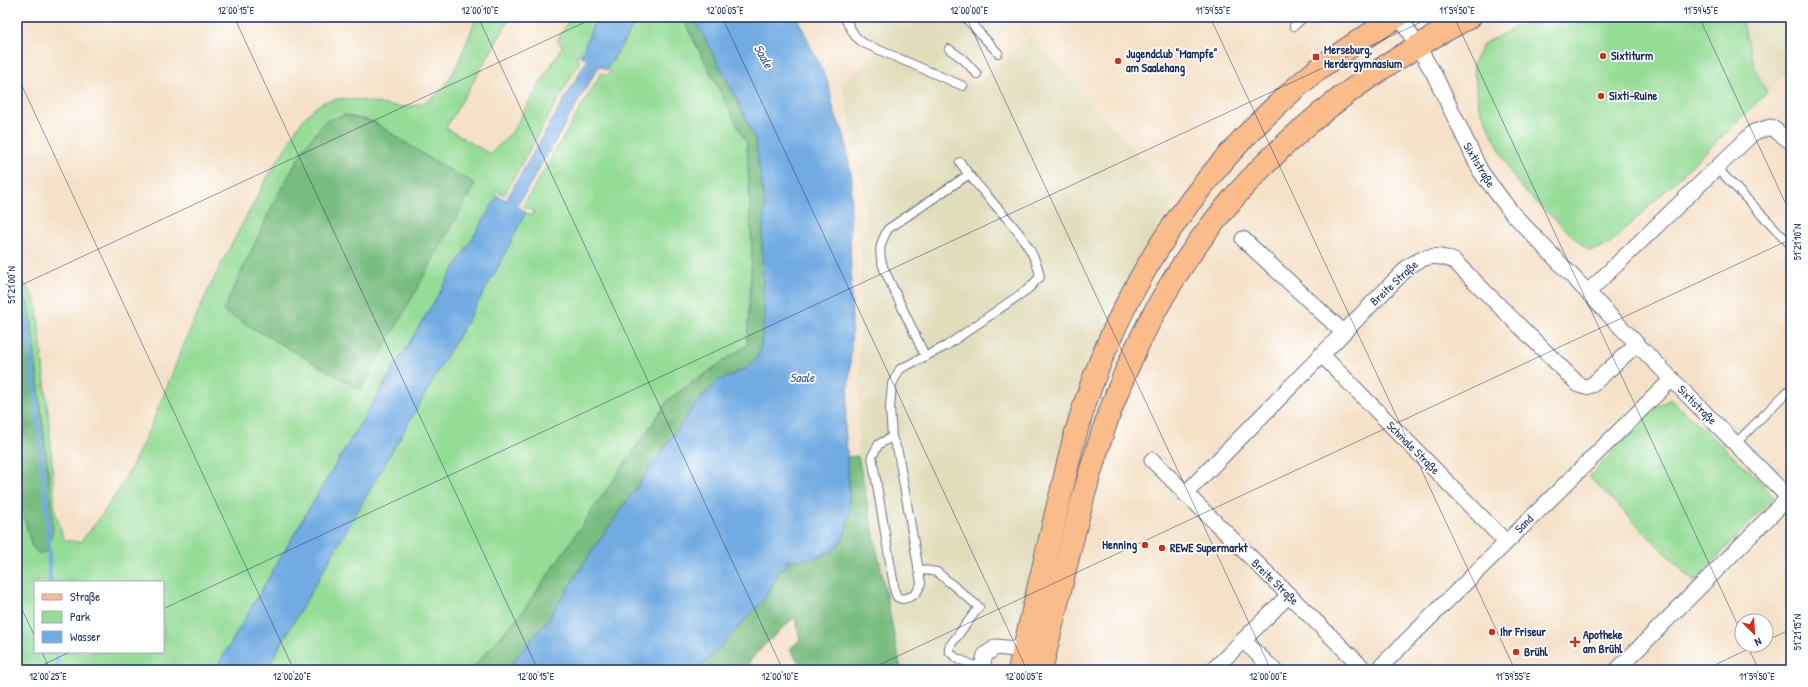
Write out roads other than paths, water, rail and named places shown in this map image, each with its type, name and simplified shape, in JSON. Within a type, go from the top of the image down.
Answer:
[{"type":"main road","points":[[1021,660],[1077,429],[1115,326],[1139,279],[1172,225],[1196,192],[1276,106],[1313,73],[1397,17]]},
{"type":"main road","points":[[1041,670],[1098,444],[1117,393],[1161,300],[1198,244],[1241,188],[1274,154],[1335,101],[1380,69],[1470,17]]},
{"type":"street","name":"Sixtistraße","points":[[1400,17],[1434,74],[1481,172],[1512,213],[1636,344],[1790,497]]},
{"type":"street","points":[[1588,292],[1754,132],[1771,126],[1791,142]]},
{"type":"street","points":[[1243,239],[1343,332]]},
{"type":"street","name":"Breite Straße","points":[[1185,494],[1408,267],[1420,259],[1432,255],[1444,256],[1454,261],[1579,385],[1586,387],[1592,385],[1636,344]]},
{"type":"street","name":"Schmale Straße","points":[[1321,354],[1506,542]]},
{"type":"street","name":"Sand","points":[[1377,670],[1672,379]]},
{"type":"street","name":"Breite Straße","points":[[1152,460],[1365,670]]},
{"type":"street","points":[[1617,670],[1790,497]]},
{"type":"street","points":[[1213,670],[1289,595]]},
{"type":"street","points":[[1243,640],[1274,670]]},
{"type":"street","points":[[981,669],[985,655],[996,647],[1021,660]]},
{"type":"lane","points":[[844,17],[855,36],[863,43],[963,86]]},
{"type":"lane","points":[[965,17],[998,53]]},
{"type":"lane","points":[[1294,26],[1304,17]]},
{"type":"lane","points":[[949,49],[963,59],[977,74]]},
{"type":"lane","points":[[892,437],[879,444],[872,456],[897,597],[902,599],[913,597],[918,591],[921,583],[898,452],[892,437],[890,408],[892,384],[900,369],[946,346],[1028,289],[1040,277],[1038,263],[1007,217],[968,175],[960,162]]},
{"type":"lane","points":[[1717,168],[1791,245]]},
{"type":"lane","points":[[925,356],[884,270],[880,255],[881,241],[888,229],[968,175]]},
{"type":"lane","points":[[1736,443],[1791,388]]},
{"type":"lane","points":[[918,569],[937,572],[979,607],[949,647],[949,651],[956,658],[981,669]]},
{"type":"water","points":[[596,17],[639,17],[606,70],[599,66],[517,206],[526,212],[497,269],[266,670],[215,670],[313,502],[498,196],[506,200],[587,60],[581,56]]},
{"type":"water","name":"Saale","points":[[693,17],[797,17],[829,85],[834,112],[844,134],[852,180],[850,226],[852,324],[850,372],[845,425],[849,485],[849,517],[843,539],[831,552],[813,558],[786,561],[787,566],[780,570],[763,601],[698,670],[507,670],[547,621],[594,548],[694,406],[718,381],[746,369],[760,352],[764,318],[762,246],[765,206],[755,139],[732,89]]},
{"type":"waterway","points":[[17,289],[28,322],[47,513],[50,581]]},
{"type":"waterway","points":[[56,653],[58,670]]},
{"type":"place","name":"Sixtiturm","points":[[1603,56]]},
{"type":"place","name":"Merseburg, Herdergymnasium","points":[[1316,57]]},
{"type":"place","name":"Jugendclub \"Mampfe\" am Saalehang","points":[[1118,61]]},
{"type":"place","name":"Sixti-Ruine","points":[[1601,96]]},
{"type":"place","name":"Henning","points":[[1145,545]]},
{"type":"place","name":"REWE Supermarkt","points":[[1162,548]]},
{"type":"place","name":"Ihr Friseur","points":[[1492,632]]},
{"type":"place","name":"Apotheke am Brühl","points":[[1575,642]]},
{"type":"place","name":"Brühl","points":[[1516,652]]}]
